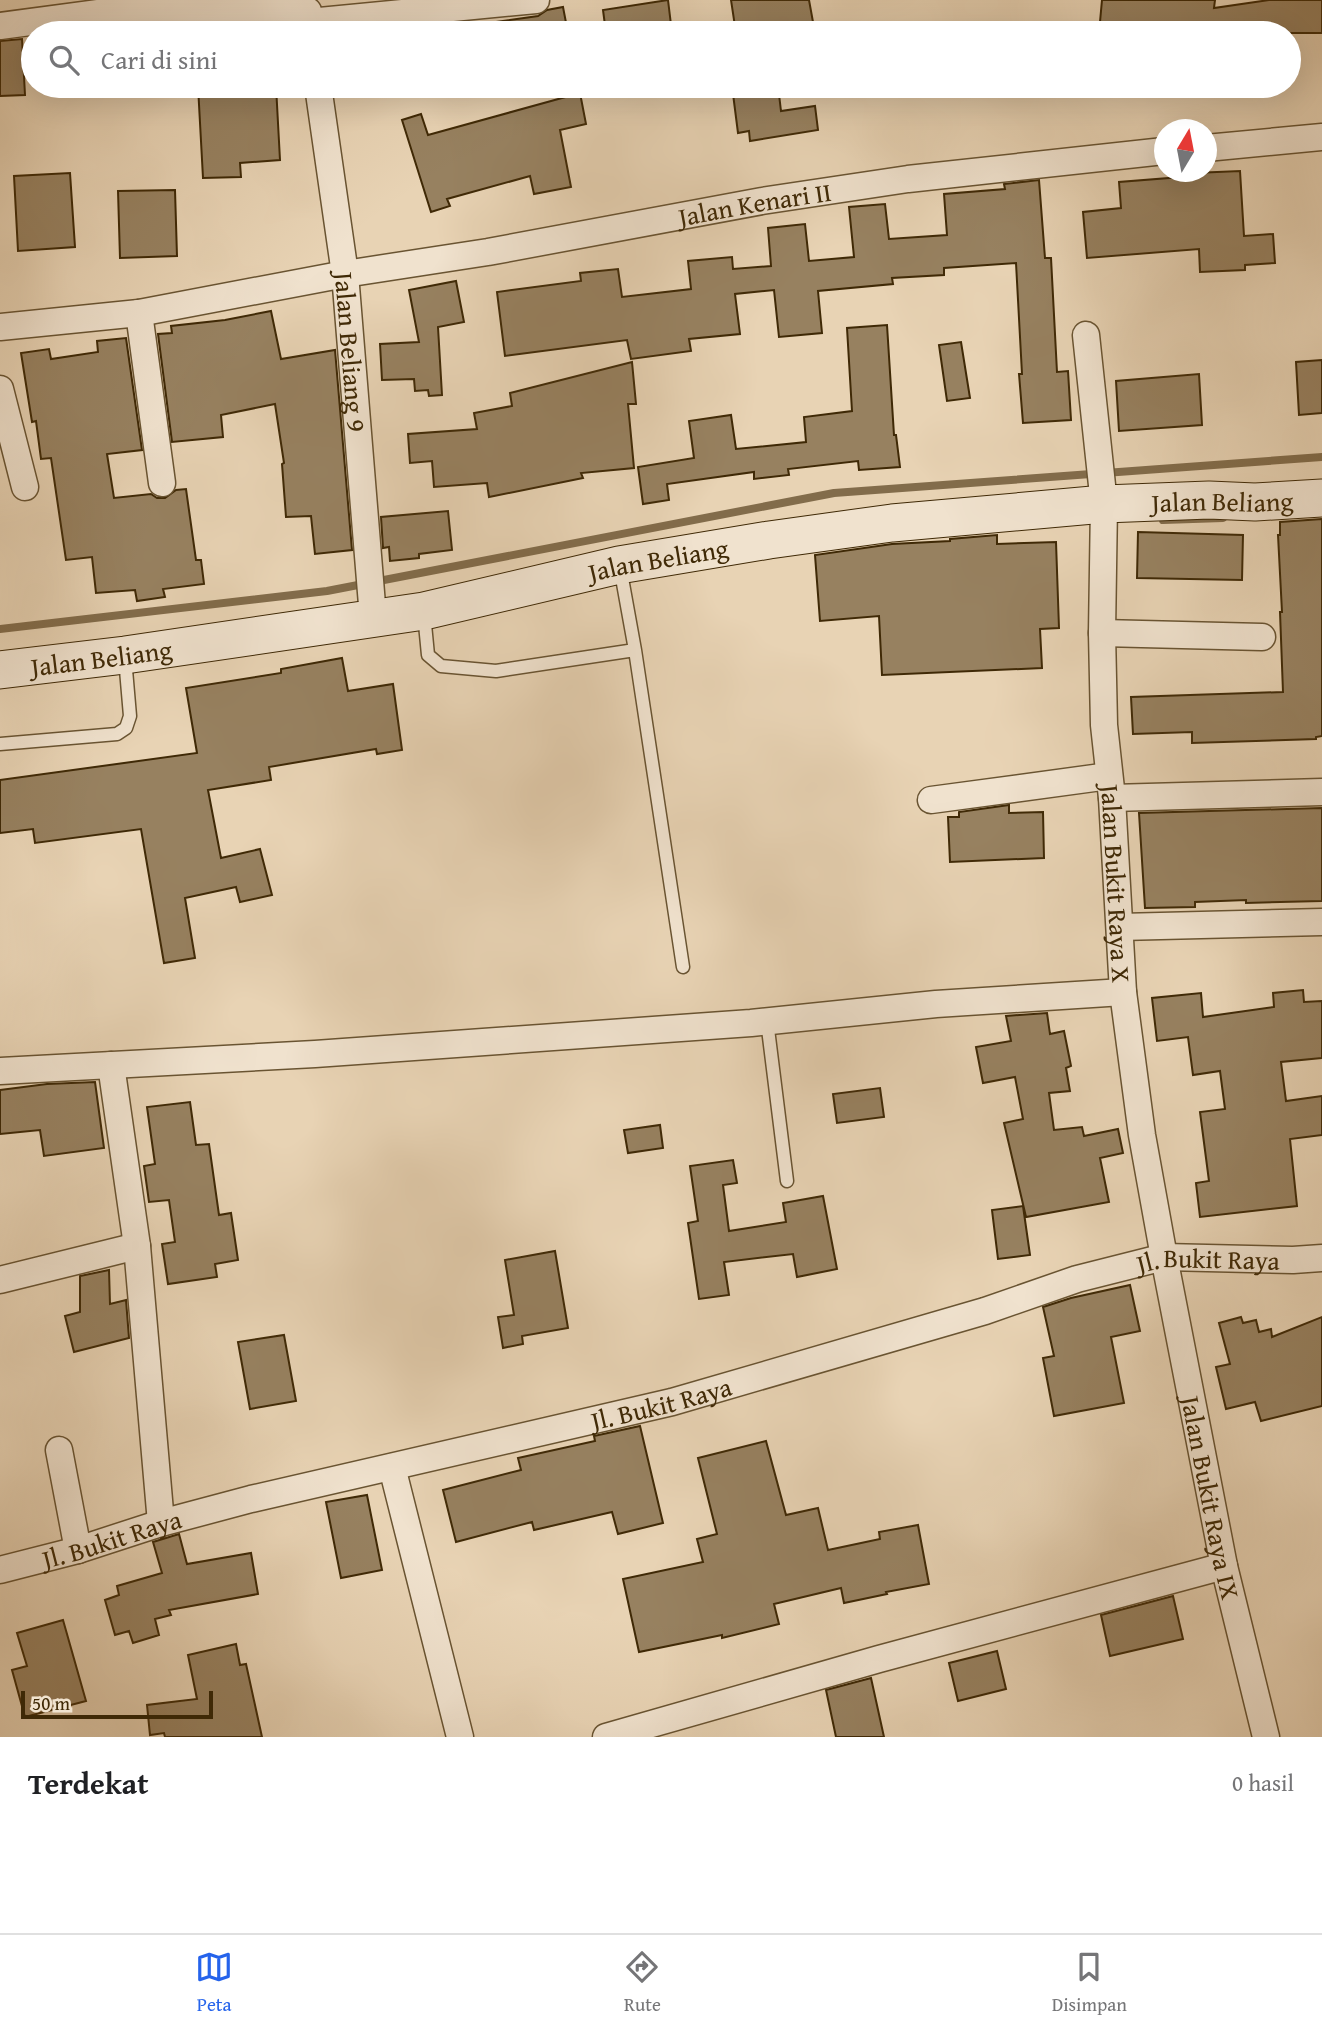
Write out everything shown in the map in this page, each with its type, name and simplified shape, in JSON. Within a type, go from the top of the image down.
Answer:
[{"type":"street","points":[[0,26],[48,9],[135,8],[309,17],[536,0]]},
{"type":"street","name":"Jalan Beliang 9","points":[[320,98],[345,274],[373,617]]},
{"type":"street","points":[[1217,147],[1322,137]]},
{"type":"street","name":"Jalan Kenari II","points":[[0,327],[139,313],[345,274],[488,252],[762,201],[908,178],[1154,152]]},
{"type":"street","points":[[139,313],[162,483]]},
{"type":"street","name":"Jalan Bukit Raya X","points":[[1086,335],[1104,504],[1104,725],[1111,787],[1123,992],[1142,1135],[1164,1257]]},
{"type":"street","points":[[0,388],[25,487]]},
{"type":"street","name":"Jalan Beliang","points":[[0,670],[125,655],[424,611],[619,565],[892,523],[1104,504],[1209,500],[1255,502],[1322,498]]},
{"type":"street","points":[[1102,633],[1262,637]]},
{"type":"street","points":[[931,800],[1111,787],[1322,792]]},
{"type":"street","points":[[1120,928],[1322,922]]},
{"type":"street","points":[[0,1071],[329,1053],[767,1021],[936,1004],[1123,992]]},
{"type":"street","points":[[111,1065],[137,1245],[161,1522]]},
{"type":"street","points":[[0,1280],[137,1245]]},
{"type":"street","name":"Jl. Bukit Raya","points":[[0,1570],[78,1550],[161,1522],[251,1499],[549,1428],[672,1402],[985,1311],[1077,1279],[1164,1257],[1293,1260],[1322,1258]]},
{"type":"street","name":"Jalan Bukit Raya IX","points":[[1164,1257],[1224,1566],[1266,1737]]},
{"type":"street","points":[[59,1450],[78,1550]]},
{"type":"street","points":[[392,1467],[460,1737]]},
{"type":"street","points":[[606,1737],[879,1659],[1224,1566]]},
{"type":"lane","points":[[619,565],[635,650],[683,967]]},
{"type":"lane","points":[[424,611],[428,655],[441,666],[451,668],[496,671],[635,650]]},
{"type":"lane","points":[[0,744],[117,734],[126,728],[130,716],[125,655]]},
{"type":"lane","points":[[767,1021],[787,1181]]},
{"type":"building","points":[[668,0],[671,21],[604,21],[603,10]]},
{"type":"building","points":[[731,0],[809,0],[813,21],[734,21]]},
{"type":"building","points":[[1102,0],[1215,0],[1214,8],[1269,0],[1322,0],[1322,33],[1301,33],[1301,21],[1100,21]]},
{"type":"building","points":[[563,7],[566,21],[502,21],[538,16],[547,10]]},
{"type":"building","points":[[21,39],[21,95],[0,96],[0,41]]},
{"type":"building","points":[[199,98],[277,98],[280,160],[240,163],[241,177],[203,178]]},
{"type":"building","points":[[562,98],[581,98],[586,124],[560,130],[571,187],[534,194],[530,176],[447,199],[450,206],[431,212],[402,120],[421,114],[428,135]]},
{"type":"building","points":[[734,98],[779,98],[781,111],[815,106],[818,130],[750,141],[749,131],[738,133]]},
{"type":"building","points":[[1240,171],[1244,236],[1273,234],[1275,263],[1245,265],[1245,270],[1200,272],[1199,249],[1087,258],[1083,212],[1121,208],[1119,182],[1154,179],[1154,182],[1217,182],[1217,172]]},
{"type":"building","points":[[70,173],[75,247],[18,251],[14,176]]},
{"type":"building","points":[[1039,180],[1045,258],[1051,258],[1057,372],[1068,371],[1071,420],[1023,423],[1016,263],[944,268],[944,275],[892,278],[893,284],[818,291],[822,333],[779,337],[774,290],[735,294],[740,334],[689,339],[691,351],[631,359],[627,340],[505,356],[497,292],[581,281],[580,273],[618,269],[622,297],[691,289],[688,261],[732,257],[733,269],[771,266],[768,228],[805,224],[809,261],[854,257],[849,207],[885,204],[889,239],[947,235],[944,194],[1005,189],[1004,184]]},
{"type":"building","points":[[175,190],[177,256],[120,258],[118,191]]},
{"type":"building","points":[[456,281],[464,322],[438,327],[442,395],[429,396],[428,390],[415,391],[414,379],[382,380],[380,344],[419,342],[409,290]]},
{"type":"building","points":[[271,311],[281,359],[335,350],[352,550],[315,554],[311,516],[286,517],[284,463],[275,404],[221,415],[223,437],[172,442],[158,334],[172,333],[171,326]]},
{"type":"building","points":[[887,325],[894,435],[900,467],[859,470],[858,461],[788,469],[789,475],[754,479],[754,472],[667,484],[669,500],[643,504],[638,467],[694,458],[689,421],[731,415],[736,449],[806,442],[804,417],[852,411],[847,328]]},
{"type":"building","points":[[126,338],[142,450],[107,454],[114,498],[151,494],[157,498],[165,498],[176,490],[186,489],[196,560],[201,560],[204,584],[163,589],[165,597],[137,601],[135,590],[96,593],[92,557],[66,560],[51,458],[41,459],[36,421],[32,422],[21,353],[49,349],[51,359],[98,352],[97,341]]},
{"type":"building","points":[[961,342],[970,398],[947,401],[939,345]]},
{"type":"building","points":[[1322,360],[1322,413],[1299,415],[1296,362]]},
{"type":"building","points":[[632,362],[636,404],[628,404],[634,468],[581,473],[583,478],[489,497],[487,483],[434,487],[432,461],[410,463],[408,434],[477,429],[474,413],[512,406],[510,393]]},
{"type":"building","points":[[1199,374],[1202,425],[1119,431],[1116,381]]},
{"type":"building","points":[[448,511],[452,550],[419,554],[419,558],[390,561],[389,547],[383,548],[381,517]]},
{"type":"building","points":[[1322,519],[1322,736],[1316,739],[1192,743],[1192,732],[1133,734],[1131,697],[1283,692],[1278,535],[1280,522]]},
{"type":"building","points":[[1138,532],[1243,535],[1242,580],[1137,578]]},
{"type":"building","points":[[997,535],[997,544],[1056,542],[1059,628],[1040,629],[1042,668],[882,675],[879,616],[820,621],[815,555],[892,544]]},
{"type":"building","points":[[342,658],[348,691],[393,684],[402,750],[377,754],[376,749],[269,767],[271,780],[208,790],[221,858],[260,849],[272,895],[240,902],[236,887],[185,898],[195,958],[164,963],[141,829],[35,843],[33,829],[0,833],[0,780],[197,753],[186,688],[281,673],[281,669]]},
{"type":"building","points":[[1009,805],[1009,813],[1043,812],[1044,858],[950,862],[948,817],[959,817],[959,812]]},
{"type":"building","points":[[1322,808],[1322,901],[1195,902],[1195,907],[1145,908],[1139,813]]},
{"type":"building","points":[[1303,990],[1304,1002],[1322,1001],[1322,1058],[1281,1062],[1286,1101],[1322,1096],[1322,1135],[1290,1139],[1297,1206],[1200,1217],[1196,1183],[1209,1181],[1200,1112],[1225,1109],[1220,1071],[1193,1075],[1188,1037],[1157,1041],[1152,998],[1201,993],[1203,1017],[1274,1007],[1273,993]]},
{"type":"building","points":[[1047,1013],[1050,1034],[1064,1031],[1071,1066],[1066,1068],[1070,1091],[1049,1093],[1054,1130],[1082,1127],[1084,1136],[1118,1129],[1123,1153],[1100,1158],[1109,1202],[1026,1217],[1004,1123],[1023,1119],[1015,1077],[983,1083],[976,1047],[1011,1041],[1006,1016]]},
{"type":"building","points":[[95,1082],[104,1148],[44,1156],[40,1130],[0,1134],[0,1090]]},
{"type":"building","points":[[880,1088],[884,1117],[837,1123],[833,1094]]},
{"type":"building","points":[[190,1102],[196,1145],[209,1144],[219,1215],[231,1213],[238,1260],[215,1264],[217,1277],[168,1284],[162,1244],[175,1242],[169,1200],[149,1202],[144,1166],[155,1164],[147,1107]]},
{"type":"building","points":[[660,1125],[663,1148],[628,1153],[624,1130]]},
{"type":"building","points":[[733,1160],[737,1183],[723,1185],[729,1231],[786,1222],[783,1203],[823,1196],[837,1269],[797,1277],[793,1254],[724,1262],[729,1295],[699,1299],[688,1223],[698,1221],[690,1166]]},
{"type":"building","points":[[1023,1206],[1030,1255],[998,1259],[992,1210]]},
{"type":"building","points":[[555,1251],[568,1328],[522,1336],[523,1344],[503,1348],[498,1317],[514,1315],[505,1260]]},
{"type":"building","points":[[109,1270],[110,1304],[126,1300],[129,1338],[74,1352],[65,1316],[80,1312],[80,1276]]},
{"type":"building","points":[[1130,1285],[1140,1331],[1111,1337],[1124,1403],[1054,1416],[1043,1358],[1054,1356],[1043,1307]]},
{"type":"building","points":[[1241,1317],[1243,1323],[1256,1320],[1259,1332],[1271,1329],[1272,1337],[1322,1317],[1322,1406],[1261,1421],[1255,1402],[1226,1409],[1216,1367],[1230,1364],[1219,1323]]},
{"type":"building","points":[[284,1335],[296,1401],[250,1409],[238,1342]]},
{"type":"building","points":[[640,1426],[663,1523],[618,1534],[612,1512],[534,1530],[532,1522],[456,1542],[443,1490],[521,1470],[518,1458],[595,1441],[594,1436]]},
{"type":"building","points":[[766,1441],[786,1515],[818,1508],[828,1550],[880,1539],[879,1532],[918,1525],[929,1584],[844,1603],[841,1588],[774,1604],[779,1624],[722,1638],[722,1635],[639,1652],[623,1579],[703,1562],[697,1539],[717,1534],[698,1458]]},
{"type":"building","points":[[367,1495],[382,1570],[341,1578],[326,1502]]},
{"type":"building","points":[[179,1534],[187,1564],[251,1553],[258,1594],[169,1610],[171,1615],[155,1619],[159,1635],[133,1643],[129,1631],[115,1635],[105,1600],[119,1595],[117,1586],[162,1573],[153,1542]]},
{"type":"building","points":[[1173,1596],[1183,1639],[1110,1656],[1101,1615]]},
{"type":"building","points":[[63,1620],[86,1701],[25,1717],[12,1670],[27,1666],[17,1633]]},
{"type":"building","points":[[236,1644],[240,1665],[246,1664],[262,1737],[165,1737],[164,1733],[150,1735],[147,1705],[197,1699],[188,1655]]},
{"type":"building","points":[[997,1651],[1006,1689],[958,1701],[949,1663]]},
{"type":"building","points":[[871,1678],[884,1737],[836,1737],[826,1690]]},
{"type":"waterway","points":[[0,629],[327,591],[834,493],[1322,457]]},
{"type":"waterway","points":[[1163,520],[1223,518]]}]
